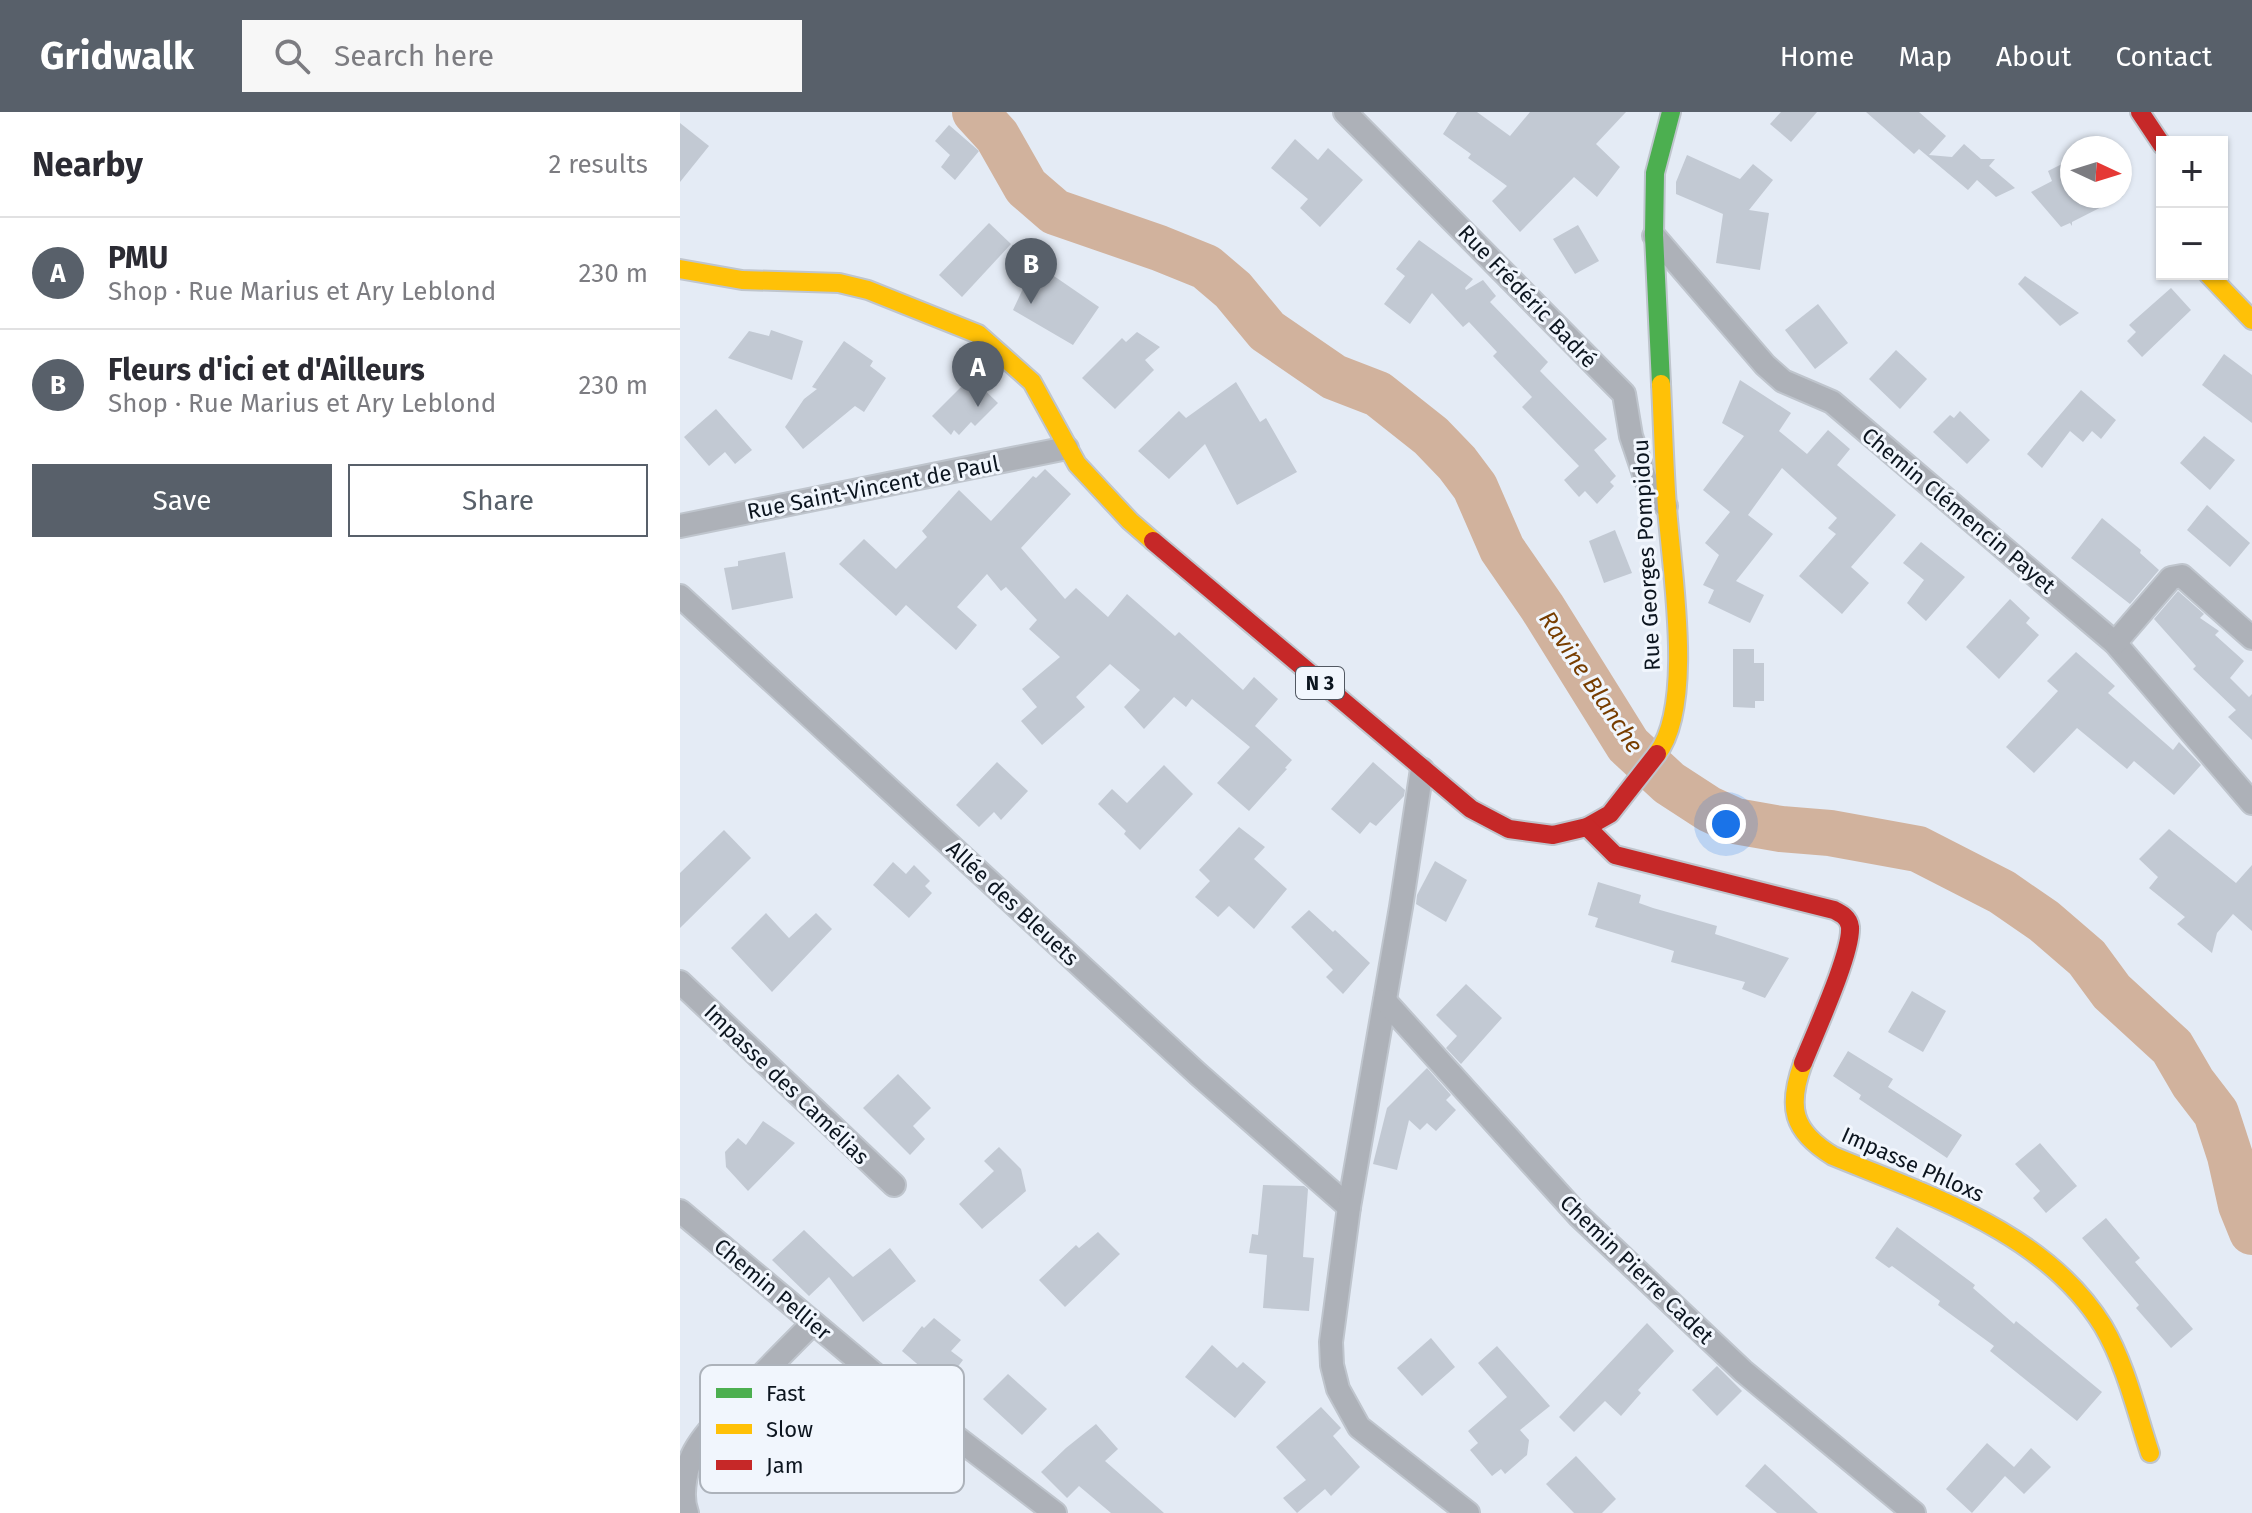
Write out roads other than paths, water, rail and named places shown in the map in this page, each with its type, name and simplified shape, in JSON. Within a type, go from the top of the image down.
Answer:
[{"type":"main road","name":"Rue Georges Pompidou","points":[[1067,448],[1077,464],[1130,521],[1471,809],[1509,829],[1553,835],[1587,827],[1610,814],[1662,747],[1670,729],[1677,680],[1654,235],[1655,173],[1671,112]]},
{"type":"main road","points":[[2140,112],[2156,136]]},
{"type":"main road","name":"N 3","points":[[680,269],[742,280],[839,283],[868,290],[978,334],[1032,382],[1067,448]]},
{"type":"main road","points":[[2214,280],[2252,320]]},
{"type":"main road","name":"Impasse Phloxs","points":[[1587,827],[1615,855],[1844,915],[1850,924],[1848,945],[1794,1088],[1794,1112],[1800,1129],[1815,1146],[1833,1156],[1994,1226],[2040,1256],[2080,1295],[2103,1327],[2120,1363],[2150,1453]]},
{"type":"street","name":"Rue Frédéric Badré","points":[[1345,112],[1624,394],[1631,436],[1646,480],[1667,506]]},
{"type":"street","name":"Chemin Clémencin Payet","points":[[1654,235],[1765,365],[1783,381],[1832,402],[2115,643],[2252,803]]},
{"type":"street","name":"Rue Saint-Vincent de Paul","points":[[680,526],[1067,448]]},
{"type":"street","points":[[2115,643],[2176,576],[2182,576],[2252,638]]},
{"type":"street","name":"Allée des Bleuets","points":[[680,596],[1198,1074],[1349,1207]]},
{"type":"street","points":[[1422,769],[1349,1207],[1331,1342],[1332,1365],[1338,1389],[1359,1427],[1468,1513]]},
{"type":"street","name":"Impasse des Camélias","points":[[680,982],[894,1185]]},
{"type":"street","name":"Chemin Pierre Cadet","points":[[1385,1001],[1579,1216],[1743,1371],[1914,1513]]},
{"type":"street","name":"Chemin Pellier","points":[[680,1211],[864,1365]]},
{"type":"street","points":[[772,1365],[813,1323]]},
{"type":"street","points":[[687,1513],[684,1489],[687,1467],[700,1442]]},
{"type":"street","name":"Chemin Pellier","points":[[964,1443],[1055,1513]]},
{"type":"waterway","name":"Ravine Blanche","points":[[975,112],[997,136],[1026,187],[1055,212],[1206,267],[1233,290],[1267,331],[1334,377],[1378,394],[1431,436],[1475,487],[1502,549],[1628,745],[1669,783],[1709,809],[1735,821],[1830,833],[1918,849],[2002,892],[2044,921],[2087,958],[2112,992],[2172,1047],[2193,1083],[2216,1113],[2241,1205],[2252,1232]]},
{"type":"place","name":"Fleurs d'ici et d'Ailleurs","points":[[1031,304]]},
{"type":"place","name":"PMU","points":[[978,407]]}]
